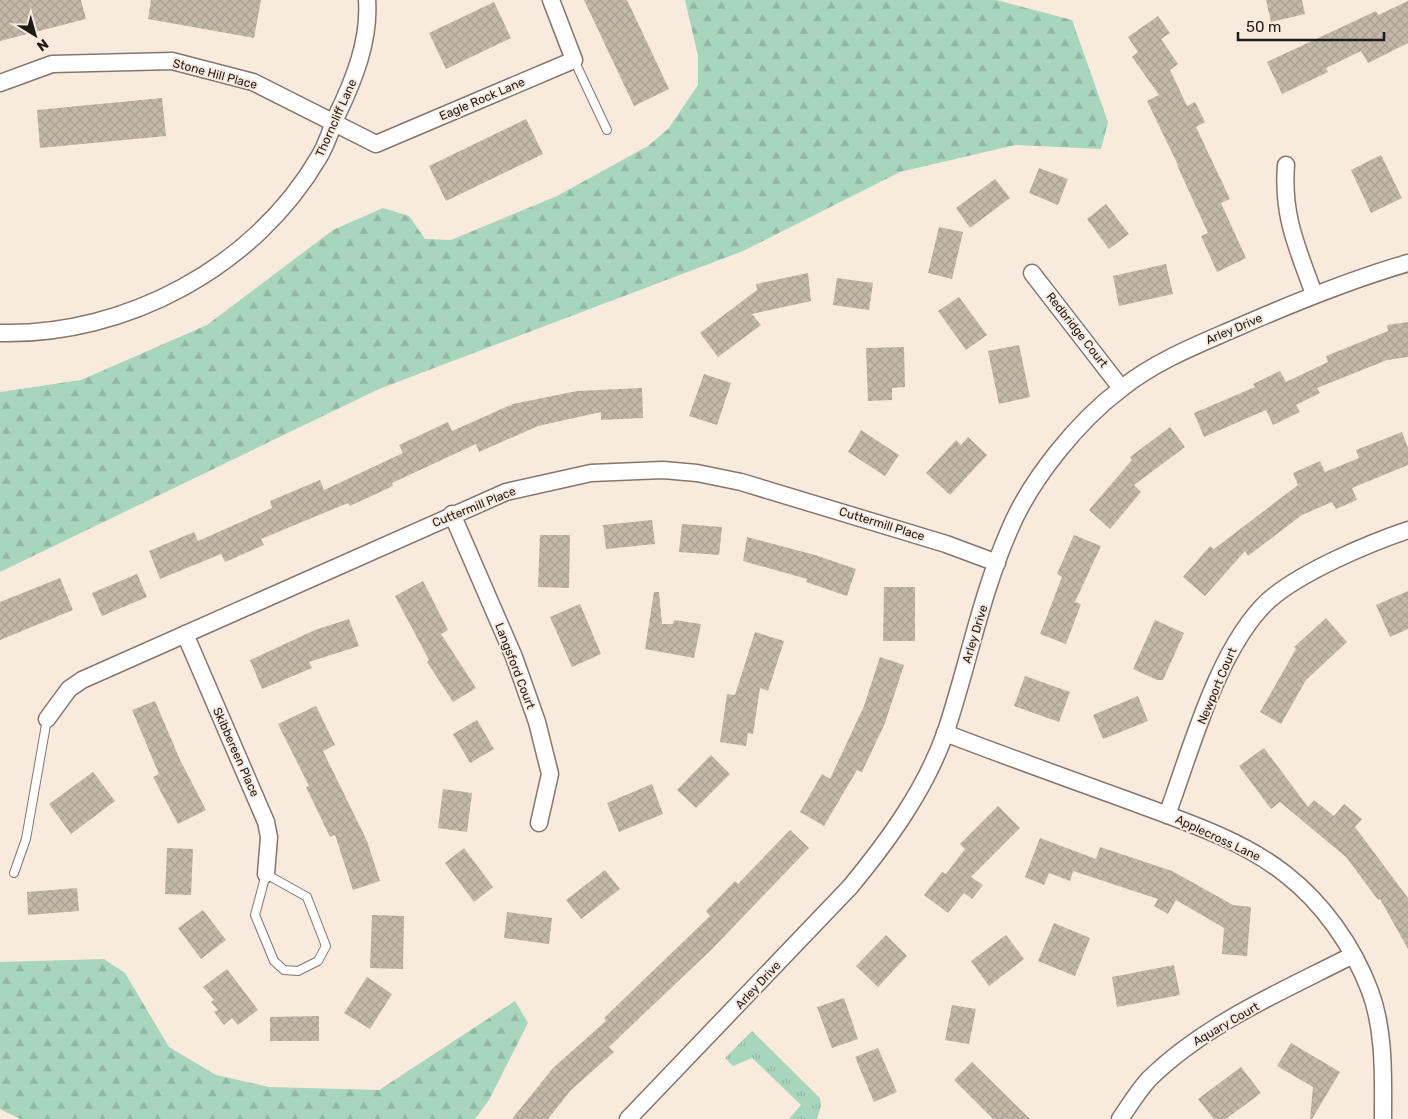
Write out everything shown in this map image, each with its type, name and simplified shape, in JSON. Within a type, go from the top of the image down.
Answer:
[{"type":"street","name":"Thorncliff Lane","points":[[0,333],[56,330],[93,323],[161,299],[196,280],[244,244],[279,212],[320,156],[353,81],[364,42],[368,0]]},
{"type":"street","points":[[550,0],[574,60]]},
{"type":"street","name":"Eagle Rock Lane","points":[[334,121],[376,144],[574,60]]},
{"type":"street","name":"Stone Hill Place","points":[[0,83],[52,64],[172,61],[253,82],[334,121]]},
{"type":"street","points":[[1286,165],[1284,190],[1288,220],[1314,294]]},
{"type":"street","name":"Arley Drive","points":[[628,1119],[850,887],[876,856],[928,772],[945,733],[997,562],[1016,515],[1049,463],[1078,429],[1121,388],[1158,364],[1189,348],[1314,294],[1408,263]]},
{"type":"street","name":"Redbridge Court","points":[[1032,273],[1121,388]]},
{"type":"street","name":"Cuttermill Place","points":[[47,719],[69,689],[82,680],[452,514],[506,492],[550,480],[591,473],[664,470],[697,473],[742,482],[946,544],[997,562]]},
{"type":"street","name":"Langsford Court","points":[[452,514],[514,657],[536,722],[550,774],[539,823]]},
{"type":"street","name":"Newport Court","points":[[1166,815],[1212,692],[1230,652],[1255,615],[1292,583],[1313,571],[1408,530]]},
{"type":"street","name":"Skibbereen Place","points":[[184,634],[264,816],[269,837],[266,874]]},
{"type":"street","name":"Applecross Lane","points":[[945,733],[1166,815],[1247,849],[1285,873],[1325,912],[1353,955],[1371,992],[1380,1036],[1383,1119]]},
{"type":"street","name":"Aquary Court","points":[[1120,1119],[1148,1081],[1179,1052],[1236,1016],[1353,955]]},
{"type":"lane","points":[[574,60],[607,130]]},
{"type":"lane","points":[[14,873],[26,839],[47,719]]},
{"type":"lane","points":[[266,874],[308,897],[326,946],[318,961],[298,971],[284,970],[274,961],[255,915],[266,874]]},
{"type":"green space","points":[[685,0],[996,0],[1072,20],[1108,122],[1101,149],[1015,145],[900,172],[743,251],[379,389],[0,572],[0,392],[81,380],[207,325],[333,230],[383,208],[409,216],[425,239],[451,240],[557,196],[648,146],[668,129],[698,85],[698,56]]},
{"type":"green space","points":[[104,959],[125,973],[169,1047],[216,1075],[269,1087],[379,1090],[515,1001],[528,1023],[489,1100],[475,1119],[20,1119],[0,1109],[0,962]]},
{"type":"green space","points":[[752,1031],[820,1098],[821,1106],[817,1119],[789,1119],[801,1105],[752,1058],[733,1066],[725,1058]]},
{"type":"building","points":[[0,0],[81,0],[86,19],[0,41]]},
{"type":"building","points":[[151,0],[261,0],[254,38],[148,19]]},
{"type":"building","points":[[584,0],[627,0],[669,89],[634,106]]},
{"type":"building","points":[[1266,0],[1302,0],[1305,14],[1271,22]]},
{"type":"building","points":[[1408,1],[1408,43],[1368,63],[1361,51],[1326,68],[1328,72],[1282,94],[1267,62],[1376,11],[1378,15]]},
{"type":"building","points":[[494,2],[511,38],[446,69],[429,33]]},
{"type":"building","points":[[1158,16],[1170,33],[1161,39],[1178,64],[1170,70],[1187,106],[1195,102],[1205,122],[1196,127],[1230,199],[1221,203],[1246,258],[1217,272],[1201,236],[1208,233],[1147,101],[1159,95],[1132,57],[1138,52],[1128,37]]},
{"type":"building","points":[[162,98],[166,136],[40,148],[37,110]]},
{"type":"building","points":[[526,119],[543,154],[446,201],[429,166]]},
{"type":"building","points":[[1381,155],[1402,198],[1371,213],[1351,170]]},
{"type":"building","points":[[1039,168],[1068,179],[1058,205],[1029,193]]},
{"type":"building","points":[[995,179],[1010,198],[970,228],[956,208]]},
{"type":"building","points":[[1106,204],[1129,234],[1109,249],[1087,219]]},
{"type":"building","points":[[939,227],[963,232],[952,279],[928,273]]},
{"type":"building","points":[[1166,264],[1173,294],[1119,306],[1113,276]]},
{"type":"building","points":[[808,273],[811,301],[752,314],[761,325],[718,357],[700,333],[757,290],[756,284]]},
{"type":"building","points":[[837,278],[873,283],[869,310],[833,305]]},
{"type":"building","points":[[959,297],[987,335],[966,350],[938,311]]},
{"type":"building","points":[[1408,322],[1408,357],[1387,360],[1317,388],[1320,393],[1296,405],[1300,412],[1273,425],[1266,410],[1204,437],[1194,413],[1255,387],[1253,384],[1280,371],[1286,382],[1328,362],[1326,356],[1388,331],[1387,325]]},
{"type":"building","points":[[1019,345],[1030,397],[999,404],[988,351]]},
{"type":"building","points":[[904,347],[905,387],[892,388],[892,400],[868,401],[866,348]]},
{"type":"building","points":[[704,374],[731,383],[717,425],[689,416]]},
{"type":"building","points":[[642,388],[643,418],[601,420],[601,412],[538,426],[479,452],[476,444],[392,483],[393,486],[350,506],[348,503],[261,539],[264,545],[225,562],[221,554],[160,579],[149,551],[194,532],[198,541],[272,508],[270,501],[320,480],[324,490],[403,453],[399,445],[448,422],[452,431],[513,404],[577,391]]},
{"type":"building","points":[[1170,427],[1185,447],[1134,485],[1141,492],[1110,529],[1089,510],[1132,460],[1130,457]]},
{"type":"building","points":[[861,430],[899,455],[885,476],[848,452]]},
{"type":"building","points":[[1402,432],[1408,448],[1408,465],[1352,488],[1357,500],[1336,509],[1332,502],[1302,515],[1248,556],[1245,551],[1205,596],[1183,577],[1210,546],[1214,549],[1298,485],[1293,473],[1320,461],[1325,472],[1359,458],[1356,450]]},
{"type":"building","points":[[968,437],[987,455],[950,495],[926,473],[956,440],[961,445]]},
{"type":"building","points":[[652,520],[655,544],[606,549],[603,525]]},
{"type":"building","points":[[682,524],[722,527],[719,555],[679,552]]},
{"type":"building","points":[[540,535],[570,535],[569,588],[538,587]]},
{"type":"building","points":[[1074,535],[1101,546],[1075,602],[1081,604],[1066,644],[1040,634],[1062,577],[1057,574]]},
{"type":"building","points":[[747,537],[815,555],[856,569],[847,596],[806,582],[807,579],[743,561]]},
{"type":"building","points":[[137,574],[147,597],[102,616],[92,593]]},
{"type":"building","points":[[60,578],[73,610],[0,640],[0,602]]},
{"type":"building","points":[[423,581],[448,630],[441,634],[476,688],[453,702],[427,662],[429,660],[395,596]]},
{"type":"building","points":[[884,587],[915,587],[915,641],[883,641]]},
{"type":"building","points":[[1408,591],[1408,629],[1390,637],[1376,605]]},
{"type":"building","points":[[654,592],[659,592],[662,624],[673,624],[674,620],[701,624],[694,658],[645,649]]},
{"type":"building","points":[[580,604],[601,654],[572,667],[550,617]]},
{"type":"building","points":[[1326,618],[1347,642],[1306,680],[1281,724],[1260,712],[1296,649],[1294,647]]},
{"type":"building","points":[[349,619],[359,646],[309,662],[312,668],[262,689],[250,660],[315,630]]},
{"type":"building","points":[[1155,620],[1184,633],[1163,680],[1157,680],[1133,669]]},
{"type":"building","points":[[755,632],[784,641],[768,691],[760,688],[753,734],[748,733],[746,746],[720,742],[727,694],[735,695]]},
{"type":"building","points":[[880,657],[904,665],[885,723],[862,772],[857,770],[824,826],[800,812],[822,774],[830,779],[864,706]]},
{"type":"building","points":[[1025,676],[1070,692],[1059,722],[1014,706]]},
{"type":"building","points":[[1138,696],[1148,721],[1103,739],[1093,715]]},
{"type":"building","points":[[155,701],[180,760],[206,810],[178,824],[153,777],[159,774],[132,710]]},
{"type":"building","points":[[316,706],[335,745],[323,751],[367,841],[380,881],[353,890],[335,835],[330,837],[306,787],[309,786],[278,724]]},
{"type":"building","points":[[477,720],[494,749],[470,763],[453,734]]},
{"type":"building","points":[[1264,748],[1308,807],[1314,800],[1334,816],[1344,804],[1362,819],[1355,827],[1408,898],[1408,949],[1380,899],[1378,900],[1346,857],[1280,802],[1271,809],[1239,766]]},
{"type":"building","points":[[711,755],[730,774],[696,808],[677,790]]},
{"type":"building","points":[[93,772],[115,801],[71,834],[49,804]]},
{"type":"building","points":[[652,784],[663,814],[619,832],[607,803]]},
{"type":"building","points":[[443,789],[472,793],[467,832],[438,828]]},
{"type":"building","points":[[998,806],[1020,828],[971,877],[983,885],[972,899],[964,893],[948,913],[924,895],[942,872],[946,874],[965,849],[960,844]]},
{"type":"building","points":[[790,830],[809,848],[712,949],[609,1047],[614,1052],[571,1090],[548,1119],[512,1119],[553,1068],[606,1021],[604,1018],[710,916],[706,911],[735,881],[738,884]]},
{"type":"building","points":[[1040,838],[1096,859],[1100,847],[1172,871],[1233,905],[1251,907],[1247,956],[1222,954],[1224,928],[1176,900],[1168,914],[1154,906],[1158,899],[1073,871],[1070,881],[1049,873],[1044,885],[1025,877]]},
{"type":"building","points":[[167,848],[193,849],[191,895],[165,894]]},
{"type":"building","points":[[464,848],[493,887],[474,902],[445,863]]},
{"type":"building","points":[[605,870],[620,889],[581,919],[566,900]]},
{"type":"building","points":[[77,888],[79,911],[28,915],[27,892]]},
{"type":"building","points":[[203,910],[226,940],[201,959],[178,928]]},
{"type":"building","points":[[507,912],[552,918],[549,944],[504,938]]},
{"type":"building","points":[[372,915],[404,916],[403,969],[370,968]]},
{"type":"building","points":[[1054,923],[1090,938],[1075,976],[1038,961]]},
{"type":"building","points":[[886,935],[907,956],[878,987],[856,966]]},
{"type":"building","points":[[1006,935],[1024,959],[989,986],[971,961]]},
{"type":"building","points":[[1174,965],[1180,995],[1117,1007],[1112,977]]},
{"type":"building","points":[[227,969],[258,1010],[238,1025],[232,1018],[224,1025],[214,1012],[218,1010],[211,1002],[214,1000],[203,987]]},
{"type":"building","points":[[367,977],[392,994],[370,1029],[344,1013]]},
{"type":"building","points":[[844,998],[858,1039],[832,1048],[817,1007]]},
{"type":"building","points":[[952,1005],[976,1009],[969,1044],[945,1040]]},
{"type":"building","points":[[319,1016],[319,1041],[270,1041],[270,1017]]},
{"type":"building","points":[[1291,1043],[1340,1072],[1312,1119],[1310,1119],[1313,1087],[1277,1066]]},
{"type":"building","points":[[878,1048],[897,1092],[874,1102],[855,1057]]},
{"type":"building","points":[[972,1062],[1030,1119],[993,1119],[954,1080]]},
{"type":"building","points":[[1241,1067],[1261,1093],[1226,1119],[1214,1119],[1198,1099]]}]
